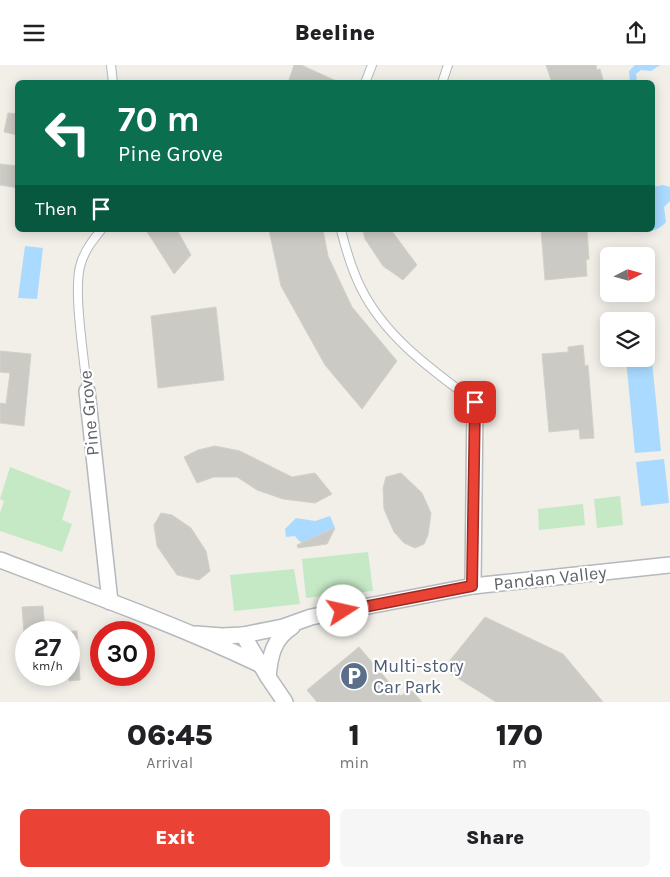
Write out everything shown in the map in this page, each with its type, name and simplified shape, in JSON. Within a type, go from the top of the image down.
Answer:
[{"type":"street","name":"Pine Grove","points":[[87,391],[110,602]]},
{"type":"street","points":[[472,586],[475,402]]},
{"type":"street","points":[[0,560],[196,633],[259,664]]},
{"type":"street","name":"Pandan Valley","points":[[196,633],[222,636],[243,635],[283,627],[311,617],[472,586],[670,565]]},
{"type":"street","points":[[268,677],[270,656],[281,634],[311,617]]},
{"type":"street","points":[[243,635],[259,664],[285,702]]},
{"type":"lane","points":[[111,65],[113,80]]},
{"type":"lane","points":[[366,80],[372,65]]},
{"type":"lane","points":[[443,80],[448,65]]},
{"type":"lane","name":"Pine Grove","points":[[87,391],[78,286],[81,260],[90,243],[99,232]]},
{"type":"lane","points":[[342,232],[361,288],[377,314],[395,337],[475,402]]},
{"type":"green space","points":[[10,467],[71,491],[62,520],[72,524],[62,552],[0,531],[0,513],[4,501],[0,499]]},
{"type":"green space","points":[[620,496],[623,525],[597,528],[594,499]]},
{"type":"green space","points":[[583,504],[585,525],[539,530],[538,509]]},
{"type":"green space","points":[[368,552],[373,591],[306,598],[302,559]]},
{"type":"green space","points":[[294,569],[300,604],[234,611],[230,575]]},
{"type":"water","points":[[635,65],[660,65],[651,71],[641,70],[636,74],[637,80],[630,80],[629,71]]},
{"type":"water","points":[[663,185],[670,187],[670,201],[664,207],[666,222],[655,230],[655,187]]},
{"type":"water","points":[[25,246],[43,248],[37,299],[18,298]]},
{"type":"water","points":[[627,367],[653,367],[661,451],[635,453]]},
{"type":"water","points":[[664,459],[669,503],[641,506],[636,462]]},
{"type":"water","points":[[330,516],[335,528],[327,544],[309,546],[302,543],[295,536],[286,537],[285,529],[296,518],[315,521]]},
{"type":"building","points":[[294,65],[301,65],[334,80],[289,80]]},
{"type":"building","points":[[546,65],[596,65],[597,70],[600,69],[603,80],[551,80]]},
{"type":"building","points":[[8,113],[15,114],[15,134],[4,132]]},
{"type":"building","points":[[0,164],[15,166],[15,188],[0,185]]},
{"type":"building","points":[[147,232],[178,232],[191,255],[174,274]]},
{"type":"building","points":[[269,232],[323,232],[328,256],[352,307],[397,361],[362,409],[325,365],[281,286]]},
{"type":"building","points":[[363,232],[392,232],[417,265],[403,280],[383,266],[365,239]]},
{"type":"building","points":[[541,232],[587,232],[589,259],[586,260],[587,276],[545,280]]},
{"type":"building","points":[[216,307],[224,380],[158,388],[151,316]]},
{"type":"building","points":[[583,345],[585,366],[588,365],[594,438],[580,439],[579,429],[549,432],[542,354],[568,352],[568,347]]},
{"type":"building","points":[[0,351],[31,354],[24,426],[0,423],[0,403],[6,404],[10,373],[0,372]]},
{"type":"building","points":[[215,446],[240,451],[292,477],[315,473],[332,494],[315,503],[283,499],[257,490],[237,477],[214,477],[197,483],[184,457],[198,450]]},
{"type":"building","points":[[401,473],[422,493],[431,513],[428,535],[424,544],[415,548],[404,543],[394,532],[384,509],[383,488],[386,477]]},
{"type":"building","points":[[161,513],[172,515],[191,528],[206,551],[210,571],[199,580],[177,575],[157,546],[154,525]]},
{"type":"building","points":[[335,528],[327,544],[298,548],[297,545]]},
{"type":"building","points":[[43,606],[44,621],[23,621],[22,607]]},
{"type":"building","points":[[485,617],[563,654],[603,702],[496,702],[443,669]]},
{"type":"building","name":"Multi-story Car Park","points":[[359,647],[401,696],[407,691],[412,691],[422,702],[317,702],[307,690]]},
{"type":"place","name":"Multi-story Car Park","points":[[354,676]]},
{"type":"route","points":[[343,611],[472,586],[472,481],[475,402]]}]
